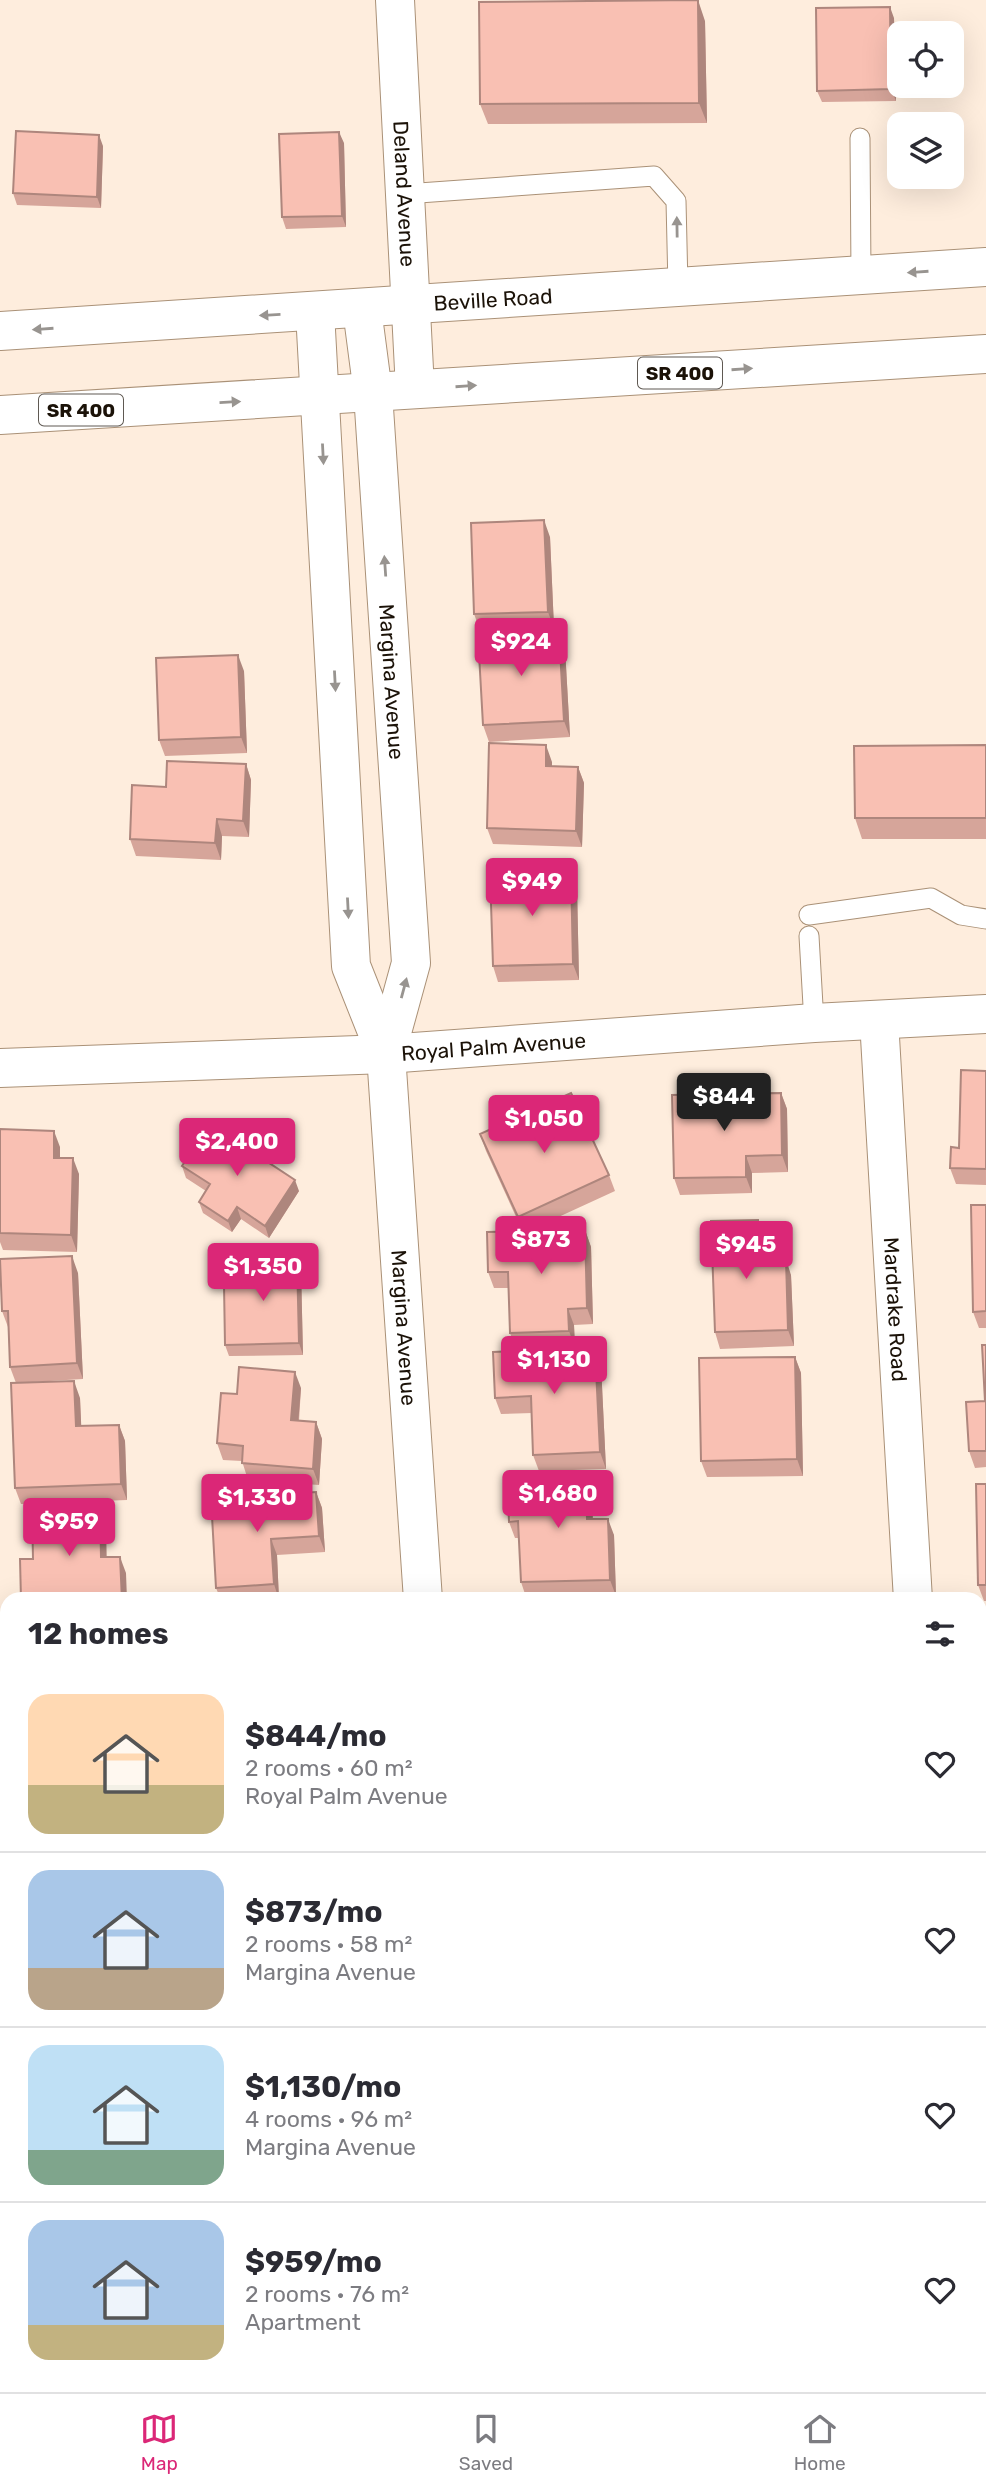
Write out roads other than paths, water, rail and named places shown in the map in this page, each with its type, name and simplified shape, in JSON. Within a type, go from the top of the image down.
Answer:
[{"type":"street","name":"Deland Avenue","points":[[396,0],[415,389]]},
{"type":"street","name":"Beville Road","points":[[0,331],[986,267]]},
{"type":"street","name":"Margina Avenue","points":[[362,309],[373,393],[411,963],[386,1054]]},
{"type":"street","name":"Margina Avenue","points":[[315,312],[351,966],[386,1054],[423,1592]]},
{"type":"street","name":"SR 400","points":[[0,415],[986,354]]},
{"type":"street","name":"Royal Palm Avenue","points":[[0,1068],[386,1054],[814,1023],[986,1014]]},
{"type":"street","name":"Mardrake Road","points":[[879,1020],[913,1592]]},
{"type":"lane","points":[[860,138],[862,275]]},
{"type":"lane","points":[[405,194],[654,177],[676,201],[678,287]]},
{"type":"lane","points":[[809,915],[931,898],[961,915],[986,919]]},
{"type":"lane","points":[[809,936],[814,1023]]}]
